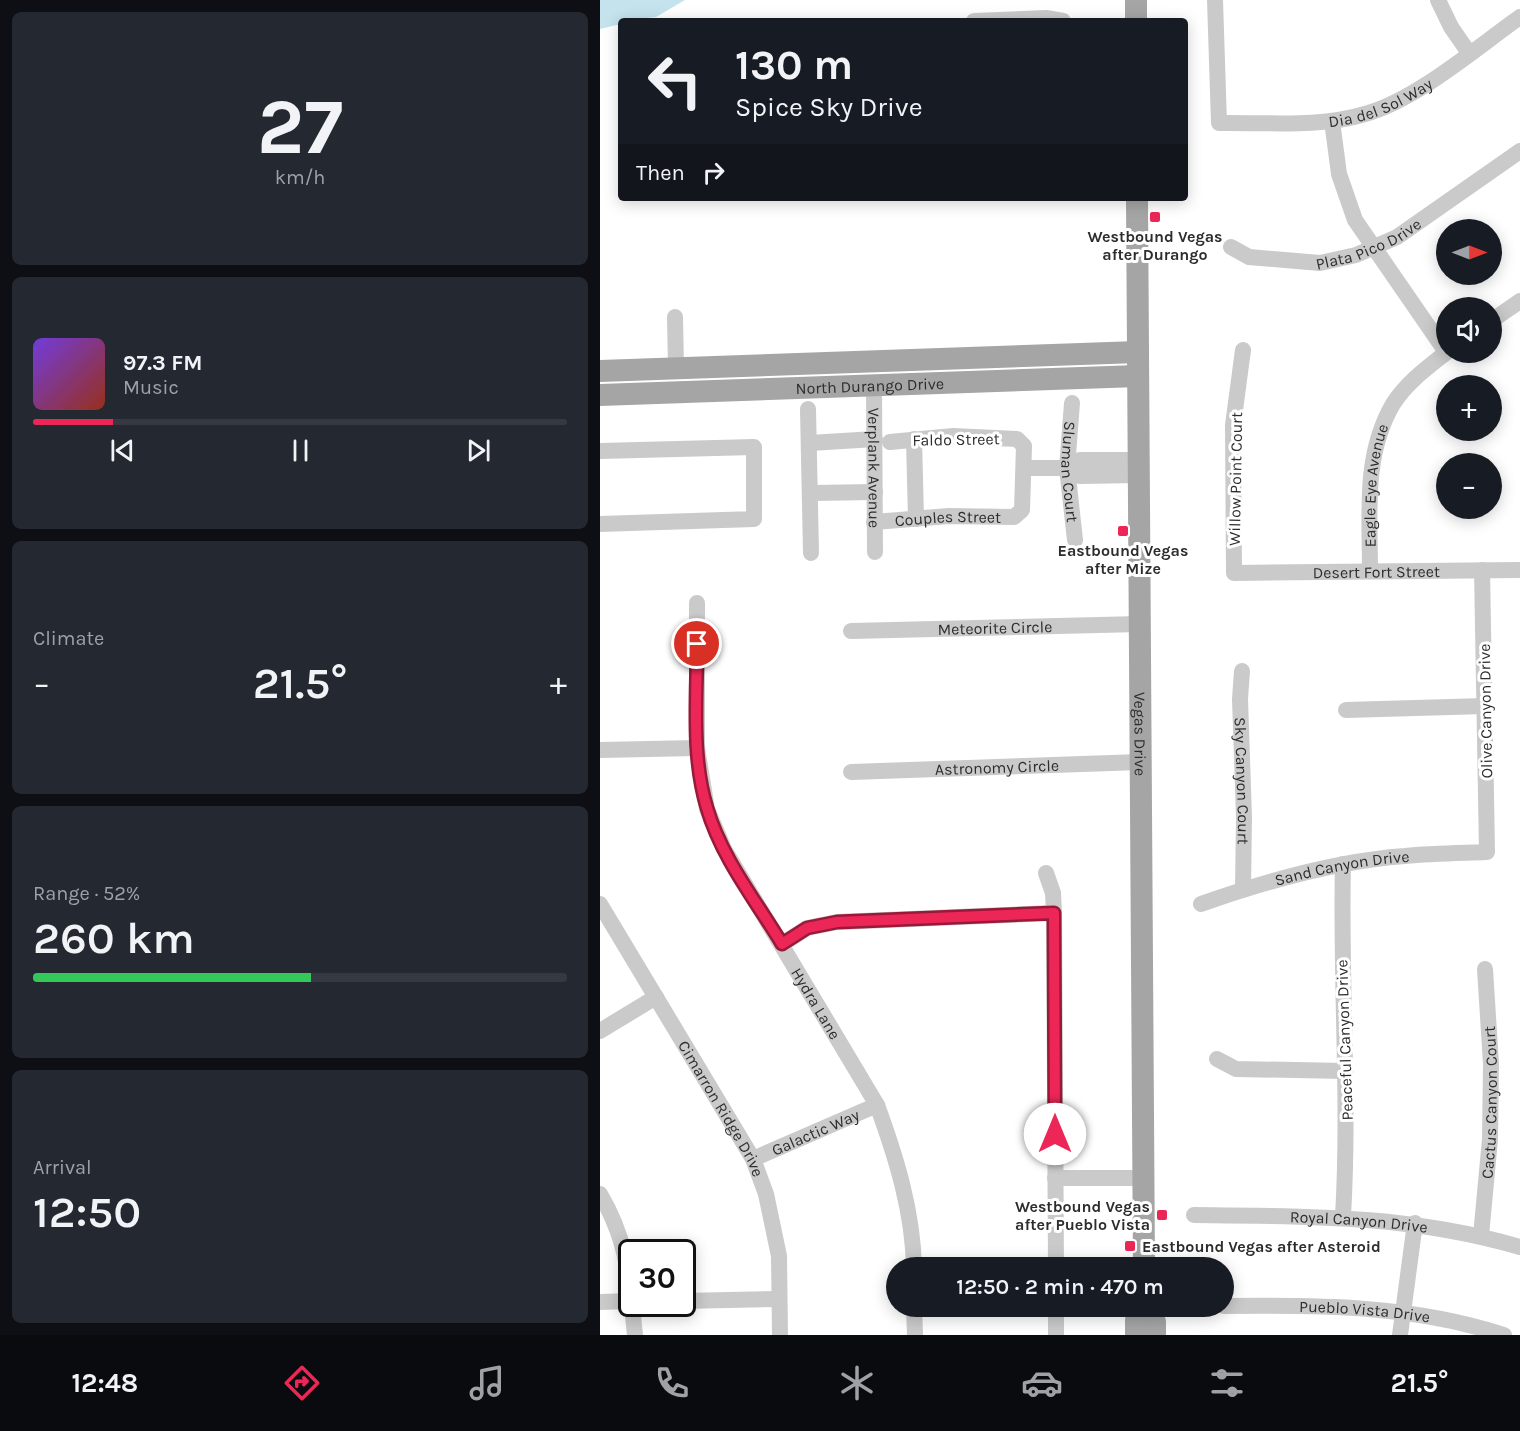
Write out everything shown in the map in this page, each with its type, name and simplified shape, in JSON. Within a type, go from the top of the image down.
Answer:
[{"type":"main road","points":[[1136,0],[1136,18]]},
{"type":"main road","name":"Vegas Drive","points":[[1137,201],[1144,1257]]},
{"type":"main road","name":"North Durango Drive","points":[[600,371],[1138,352]]},
{"type":"main road","points":[[676,368],[676,393]]},
{"type":"main road","name":"North Durango Drive","points":[[600,395],[1138,376]]},
{"type":"main road","points":[[1136,1335],[1138,1317]]},
{"type":"main road","points":[[1151,1317],[1155,1322],[1155,1335]]},
{"type":"street","name":"Dia del Sol Way","points":[[1215,0],[1219,123],[1332,121],[1367,114],[1409,95],[1520,17]]},
{"type":"street","points":[[1438,0],[1451,27],[1469,53]]},
{"type":"street","points":[[1332,121],[1339,174],[1347,202],[1374,249],[1436,338]]},
{"type":"street","name":"Plata Pico Drive","points":[[1231,247],[1249,257],[1320,263],[1374,249],[1397,237],[1520,151]]},
{"type":"street","points":[[1502,313],[1520,301]]},
{"type":"street","points":[[675,317],[676,368]]},
{"type":"street","name":"Willow Point Court","points":[[1234,573],[1233,425],[1243,350]]},
{"type":"street","name":"Eagle Eye Avenue","points":[[1370,571],[1371,474],[1376,446],[1394,403],[1417,376],[1436,360]]},
{"type":"street","name":"Verplank Avenue","points":[[874,386],[882,440],[875,492],[875,552]]},
{"type":"street","name":"Sluman Court","points":[[1072,403],[1067,468],[1075,540]]},
{"type":"street","points":[[808,409],[811,553]]},
{"type":"street","name":"Faldo Street","points":[[810,443],[980,435],[1017,439],[1024,446],[1024,468]]},
{"type":"street","points":[[915,439],[916,519]]},
{"type":"street","points":[[600,451],[753,447],[754,519],[600,524]]},
{"type":"street","points":[[1024,468],[1067,468],[1080,476],[1098,468],[1139,467]]},
{"type":"street","name":"Couples Street","points":[[874,522],[949,516],[1014,517],[1022,510],[1024,468]]},
{"type":"street","points":[[811,493],[875,492]]},
{"type":"street","name":"Olive Canyon Drive","points":[[1482,570],[1487,852]]},
{"type":"street","name":"Desert Fort Street","points":[[1234,573],[1520,570]]},
{"type":"street","name":"Hydra Lane","points":[[697,603],[697,748],[707,809],[724,849],[877,1105],[893,1149],[903,1187],[913,1240],[914,1257]]},
{"type":"street","name":"Meteorite Circle","points":[[851,631],[1140,624]]},
{"type":"street","name":"Sky Canyon Court","points":[[1242,671],[1240,699],[1244,817],[1243,889]]},
{"type":"street","points":[[1346,710],[1485,706]]},
{"type":"street","points":[[600,750],[697,748]]},
{"type":"street","name":"Astronomy Circle","points":[[851,772],[1141,762]]},
{"type":"street","name":"Sand Canyon Drive","points":[[1201,904],[1243,889],[1343,864],[1404,856],[1487,852]]},
{"type":"street","name":"Peaceful Canyon Drive","points":[[1343,864],[1341,946],[1347,1141],[1343,1216]]},
{"type":"street","points":[[1046,873],[1053,893],[1054,913],[1056,1257]]},
{"type":"street","name":"Cimarron Ridge Drive","points":[[600,904],[753,1160],[766,1194],[779,1256],[780,1335]]},
{"type":"street","points":[[782,944],[807,928],[837,922],[1054,913]]},
{"type":"street","name":"Cactus Canyon Court","points":[[1481,1236],[1490,1139],[1491,1096],[1485,969]]},
{"type":"street","points":[[600,1031],[656,997]]},
{"type":"street","points":[[1217,1059],[1236,1069],[1346,1071]]},
{"type":"street","name":"Galactic Way","points":[[753,1160],[877,1105]]},
{"type":"street","points":[[1055,1178],[1144,1178]]},
{"type":"street","points":[[600,1194],[614,1217],[621,1239]]},
{"type":"street","name":"Royal Canyon Drive","points":[[1194,1215],[1343,1216],[1415,1223],[1481,1236],[1520,1247]]},
{"type":"street","points":[[1400,1335],[1415,1223]]},
{"type":"street","points":[[696,1300],[779,1299]]},
{"type":"street","points":[[600,1302],[618,1301]]},
{"type":"street","name":"Pueblo Vista Drive","points":[[1234,1306],[1335,1306],[1403,1311],[1450,1320],[1504,1335]]},
{"type":"street","points":[[632,1317],[634,1335]]},
{"type":"street","points":[[914,1317],[915,1335]]},
{"type":"street","points":[[1056,1317],[1056,1335]]},
{"type":"water","points":[[600,0],[685,0],[656,17],[618,18],[618,25],[600,29]]},
{"type":"place","name":"Westbound Vegas after Durango","points":[[1155,217]]},
{"type":"place","name":"Eastbound Vegas after Mize","points":[[1123,531]]},
{"type":"place","name":"Westbound Vegas after Pueblo Vista","points":[[1162,1215]]},
{"type":"place","name":"Eastbound Vegas after Asteroid","points":[[1130,1246]]},
{"type":"route","points":[[697,644],[697,748],[707,809],[724,849],[782,944],[807,928],[837,922],[1054,913],[1055,1134]]}]
